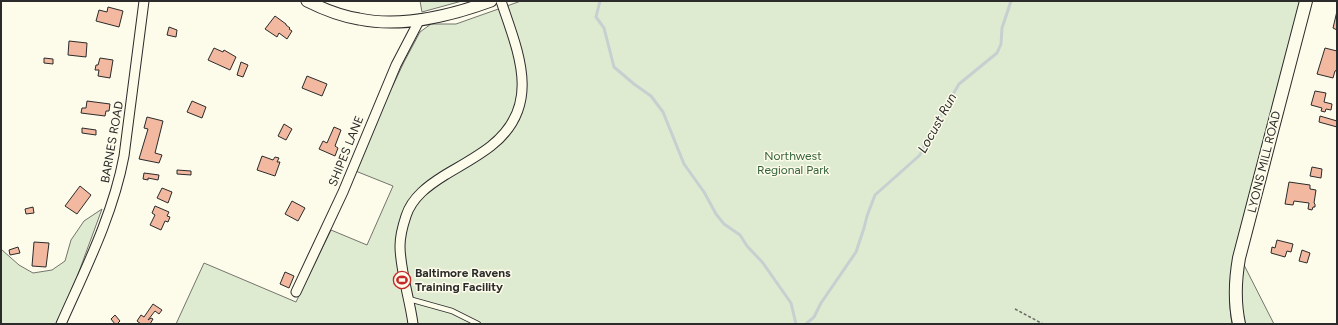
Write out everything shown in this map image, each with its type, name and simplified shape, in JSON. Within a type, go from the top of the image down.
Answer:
[{"type":"main road","name":"LYONS MILL ROAD","points":[[1239,324],[1235,293],[1239,258],[1306,1]]},
{"type":"street","name":"BARNES ROAD","points":[[61,324],[108,215],[119,180],[125,148],[144,1]]},
{"type":"street","points":[[306,1],[341,15],[365,20],[389,22],[451,14],[491,1]]},
{"type":"street","points":[[413,324],[400,246],[406,215],[412,203],[422,191],[437,180],[484,152],[499,139],[512,122],[521,101],[523,84],[521,68],[501,1]]},
{"type":"street","name":"SHIPES LANE","points":[[296,292],[343,192],[396,65],[420,19]]},
{"type":"lane","points":[[409,299],[452,311],[478,324]]},
{"type":"path","points":[[1015,309],[1043,324]]},
{"type":"green space","points":[[420,1],[462,1],[422,12]]},
{"type":"green space","name":"Northwest Regional Park","points":[[521,1],[1300,1],[1231,272],[1230,311],[1232,324],[176,324],[204,263],[296,302],[331,230],[367,245],[393,186],[353,170],[404,62],[420,32],[431,24],[456,24]]},
{"type":"green space","points":[[102,209],[77,277],[56,324],[1,324],[1,251],[2,250],[19,265],[33,273],[52,270],[65,261],[71,240],[84,221]]},
{"type":"green space","points":[[1243,263],[1274,324],[1244,324],[1240,310]]},
{"type":"building","points":[[108,7],[123,11],[119,27],[96,21],[99,10],[107,12]]},
{"type":"building","points":[[1337,11],[1337,30],[1333,28]]},
{"type":"building","points":[[275,16],[286,24],[292,31],[287,39],[279,33],[277,37],[265,29]]},
{"type":"building","points":[[169,27],[177,30],[176,37],[167,35]]},
{"type":"building","points":[[69,41],[87,43],[86,57],[68,55]]},
{"type":"building","points":[[214,48],[223,52],[224,50],[236,57],[230,70],[208,60]]},
{"type":"building","points":[[1325,48],[1337,51],[1337,70],[1335,71],[1333,78],[1317,74]]},
{"type":"building","points":[[44,58],[53,59],[53,64],[44,63]]},
{"type":"building","points":[[100,58],[113,60],[110,78],[98,76],[99,70],[95,70]]},
{"type":"building","points":[[241,62],[248,65],[243,77],[237,75]]},
{"type":"building","points":[[307,76],[327,84],[322,96],[302,88]]},
{"type":"building","points":[[1315,91],[1326,93],[1324,102],[1332,104],[1331,110],[1326,109],[1325,112],[1321,111],[1322,108],[1311,105]]},
{"type":"building","points":[[87,101],[110,104],[109,111],[106,111],[105,116],[81,113],[82,108],[86,108]]},
{"type":"building","points":[[192,101],[206,107],[202,118],[187,112]]},
{"type":"building","points":[[1320,116],[1337,121],[1337,127],[1319,122]]},
{"type":"building","points":[[147,117],[163,121],[155,153],[162,155],[159,163],[139,159],[148,129],[144,128]]},
{"type":"building","points":[[284,124],[292,129],[286,140],[278,136]]},
{"type":"building","points":[[334,127],[341,130],[335,146],[338,148],[335,156],[319,149],[323,141],[327,143]]},
{"type":"building","points":[[82,128],[96,130],[96,135],[82,133]]},
{"type":"building","points":[[262,156],[273,160],[275,157],[279,158],[277,162],[280,162],[275,176],[257,170]]},
{"type":"building","points":[[1312,167],[1322,169],[1321,178],[1310,176]]},
{"type":"building","points":[[177,170],[191,171],[191,175],[177,174]]},
{"type":"building","points":[[144,173],[159,175],[158,180],[148,178],[148,180],[143,179]]},
{"type":"building","points":[[1289,182],[1310,185],[1310,189],[1316,190],[1314,203],[1315,207],[1313,207],[1312,210],[1308,209],[1309,203],[1294,201],[1293,205],[1285,204]]},
{"type":"building","points":[[80,186],[91,195],[77,214],[65,206]]},
{"type":"building","points":[[162,188],[172,192],[168,203],[157,198]]},
{"type":"building","points":[[292,201],[305,208],[298,221],[285,214]]},
{"type":"building","points":[[155,206],[169,212],[167,216],[170,217],[168,222],[165,221],[161,230],[150,225],[155,215],[152,213]]},
{"type":"building","points":[[33,207],[34,213],[26,214],[25,209]]},
{"type":"building","points":[[1277,240],[1293,244],[1291,252],[1287,251],[1285,257],[1271,253],[1272,247],[1275,248]]},
{"type":"building","points":[[34,242],[49,243],[46,267],[32,266]]},
{"type":"building","points":[[18,247],[20,253],[10,255],[9,250]]},
{"type":"building","points":[[1302,250],[1310,253],[1307,263],[1299,261]]},
{"type":"building","points":[[285,272],[294,276],[289,288],[280,284]]},
{"type":"building","points":[[153,304],[162,310],[159,314],[155,311],[148,320],[151,318],[153,319],[150,324],[141,324],[137,321],[141,315],[144,317]]},
{"type":"building","points":[[115,315],[120,321],[117,324],[115,324],[111,319]]},
{"type":"waterway","points":[[600,1],[596,17],[604,28],[614,67],[651,96],[663,112],[684,164],[704,192],[716,214],[724,224],[740,235],[747,246],[763,263],[791,303],[796,324]]},
{"type":"waterway","name":"Locust Run","points":[[806,324],[814,317],[821,303],[856,252],[875,195],[920,155],[928,137],[959,84],[997,53],[1001,44],[1002,28],[1011,1]]},
{"type":"place","name":"Baltimore Ravens Training Facility","points":[[402,280]]}]
